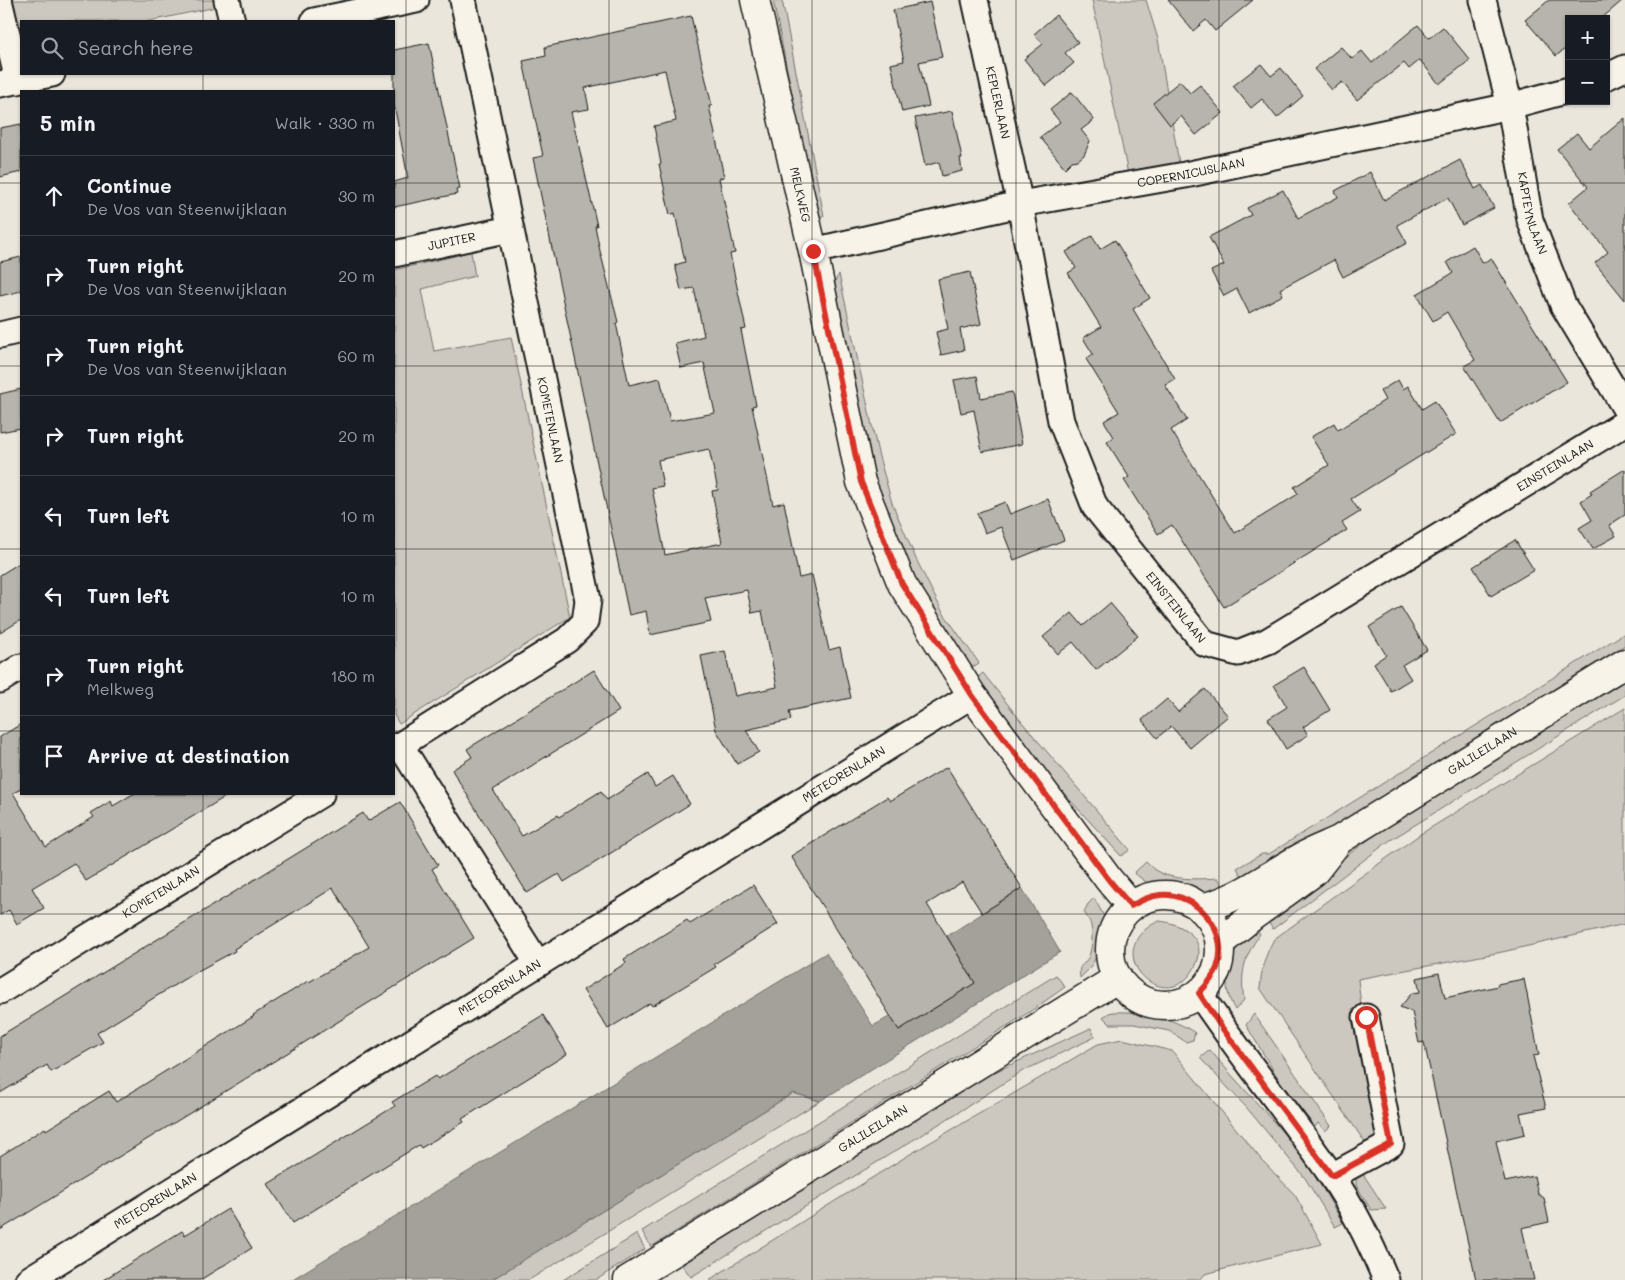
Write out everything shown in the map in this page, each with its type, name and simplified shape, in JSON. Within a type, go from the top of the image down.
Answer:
[{"type":"main road","name":"MELKWEG","points":[[755,0],[813,251],[861,482],[902,584],[972,695],[1109,880],[1131,906]]},
{"type":"main road","name":"GALILEILAAN","points":[[1200,908],[1211,906],[1238,894],[1301,857],[1339,840],[1625,663]]},
{"type":"main road","name":"GALILEILAAN","points":[[1220,943],[1252,916],[1314,872],[1339,840]]},
{"type":"main road","points":[[1159,895],[1174,895],[1188,900],[1200,908],[1212,922],[1220,943],[1218,966],[1211,981],[1199,993],[1186,1001],[1171,1005],[1155,1004],[1134,995],[1118,978],[1112,963],[1110,947],[1113,932],[1120,918],[1131,906],[1144,899],[1159,895]]},
{"type":"main road","name":"GALILEILAAN","points":[[628,1280],[1118,978]]},
{"type":"street","points":[[227,0],[232,20]]},
{"type":"street","points":[[319,20],[416,0]]},
{"type":"street","name":"KOMETENLAAN","points":[[463,0],[588,600],[585,622],[567,640],[397,747],[538,964]]},
{"type":"street","name":"KEPLERLAAN","points":[[976,0],[1020,204]]},
{"type":"street","name":"KAPTEYNLAAN","points":[[1483,0],[1510,106],[1530,220],[1563,305],[1625,408]]},
{"type":"street","points":[[0,4],[9,82],[47,75]]},
{"type":"street","points":[[1610,75],[1625,68]]},
{"type":"street","name":"COPERNICUSLAAN","points":[[813,251],[1020,204],[1185,175],[1510,106],[1565,91]]},
{"type":"street","name":"EINSTEINLAAN","points":[[1020,204],[1061,421],[1095,507],[1205,644],[1238,653],[1268,641],[1625,423]]},
{"type":"street","name":"JUPITER","points":[[395,254],[510,229]]},
{"type":"street","points":[[0,335],[20,330]]},
{"type":"street","points":[[0,680],[20,668]]},
{"type":"street","name":"METEORENLAAN","points":[[28,1280],[972,695]]},
{"type":"street","name":"KOMETENLAAN","points":[[0,991],[319,795]]},
{"type":"street","points":[[1199,993],[1220,1025],[1332,1176],[1355,1215],[1386,1280]]},
{"type":"street","points":[[1332,1176],[1391,1144],[1366,1017]]},
{"type":"shaded area","points":[[10,0],[214,0],[216,7],[155,20],[20,20],[20,37]]},
{"type":"shaded area","points":[[773,0],[782,0],[824,216],[817,217]]},
{"type":"shaded area","points":[[1092,0],[1146,0],[1158,39],[1179,163],[1128,174]]},
{"type":"shaded area","points":[[470,246],[475,276],[422,289],[434,351],[511,337],[570,617],[399,724],[395,717],[395,270],[459,255]]},
{"type":"shaded area","points":[[839,274],[878,453],[892,503],[916,559],[942,611],[979,663],[970,669],[905,563],[881,502],[867,453],[832,288]]},
{"type":"shaded area","points":[[1625,633],[1625,645],[1393,789],[1362,811],[1244,880],[1237,868],[1262,854],[1269,854]]},
{"type":"shaded area","points":[[983,673],[1130,850],[1121,856],[1051,779],[977,678]]},
{"type":"shaded area","points":[[1625,681],[1625,695],[1389,841],[1273,929],[1264,917],[1379,832]]},
{"type":"shaded area","points":[[1625,708],[1625,924],[1502,952],[1358,979],[1361,1006],[1352,1010],[1377,1137],[1366,1144],[1260,988],[1264,963],[1274,939],[1419,835]]},
{"type":"shaded area","points":[[1146,862],[1162,874],[1177,878],[1218,878],[1226,891],[1199,896],[1146,882],[1134,873]]},
{"type":"shaded area","points":[[1022,888],[1060,952],[820,1101],[793,1093],[491,1280],[291,1280],[826,953],[873,1026],[891,1016],[899,1030],[975,983],[947,936]]},
{"type":"shaded area","points":[[1094,898],[1104,916],[1104,922],[1096,957],[1090,968],[1080,978],[1080,968],[1088,958],[1092,942],[1091,925],[1084,912]]},
{"type":"shaded area","points":[[1159,921],[1168,922],[1184,929],[1196,940],[1199,947],[1196,965],[1184,981],[1169,987],[1155,984],[1143,976],[1135,963],[1133,949],[1141,934]]},
{"type":"shaded area","points":[[1254,926],[1260,934],[1250,950],[1244,966],[1244,1000],[1235,1010],[1227,987],[1229,965],[1239,945]]},
{"type":"shaded area","points":[[1056,975],[1065,987],[1031,1011],[651,1247],[642,1231]]},
{"type":"shaded area","points":[[1114,1012],[1146,1014],[1167,1019],[1195,1033],[1193,1040],[1186,1042],[1169,1031],[1134,1024],[1110,1024],[1103,1017]]},
{"type":"shaded area","points":[[1254,1014],[1331,1126],[1325,1131],[1318,1123],[1315,1127],[1281,1083],[1246,1025]]},
{"type":"shaded area","points":[[1091,1028],[1095,1037],[1021,1072],[691,1277],[682,1265],[975,1081]]},
{"type":"shaded area","points":[[1122,1039],[1172,1051],[1260,1158],[1295,1195],[1322,1244],[1205,1274],[1200,1280],[709,1280],[907,1156],[1098,1044]]},
{"type":"shaded area","points":[[1210,1050],[1296,1149],[1315,1176],[1343,1223],[1335,1227],[1305,1178],[1246,1107],[1200,1058]]},
{"type":"shaded area","points":[[793,1093],[820,1101],[529,1280],[491,1280]]},
{"type":"shaded area","points":[[1361,1171],[1386,1209],[1371,1210],[1356,1185],[1356,1176]]},
{"type":"shaded area","points":[[637,1234],[645,1249],[596,1280],[563,1280]]},
{"type":"building","points":[[1168,0],[1253,0],[1215,31],[1206,20],[1193,31]]},
{"type":"building","points":[[1549,0],[1623,0],[1606,15],[1565,15],[1565,49],[1556,56],[1525,20]]},
{"type":"building","points":[[930,2],[942,57],[919,62],[929,106],[902,112],[891,64],[904,61],[893,10]]},
{"type":"building","points":[[1056,15],[1078,42],[1065,53],[1074,63],[1046,86],[1024,59],[1043,44],[1034,34]]},
{"type":"building","points":[[691,16],[712,106],[709,106],[724,177],[719,178],[735,253],[730,254],[746,329],[741,330],[756,405],[752,406],[773,505],[784,502],[799,578],[812,575],[829,650],[840,647],[851,698],[789,711],[791,720],[746,730],[759,752],[737,764],[716,730],[701,656],[725,651],[735,696],[777,687],[762,611],[752,613],[747,590],[705,598],[711,622],[650,635],[646,611],[629,615],[533,158],[543,156],[523,61],[546,56],[545,47]],"holes":[[[665,70],[676,121],[654,126],[661,164],[659,164],[670,215],[675,213],[685,262],[675,265],[681,290],[694,288],[704,336],[675,343],[681,368],[704,363],[715,413],[670,421],[660,378],[629,385],[616,323],[618,322],[600,251],[595,226],[597,226],[571,112],[589,109],[585,88]],[[709,449],[718,490],[712,491],[722,543],[665,555],[652,488],[663,486],[658,460]]]},
{"type":"building","points":[[1418,25],[1429,38],[1443,27],[1470,60],[1439,84],[1420,60],[1409,69],[1404,63],[1357,100],[1342,82],[1332,90],[1314,69],[1341,47],[1352,59],[1362,51],[1372,63]]},
{"type":"building","points":[[429,43],[460,189],[456,190],[457,194],[395,207],[395,182],[408,178],[395,109],[395,50]]},
{"type":"building","points":[[1261,64],[1271,76],[1281,68],[1303,96],[1277,118],[1262,99],[1251,108],[1233,86]]},
{"type":"building","points":[[1180,81],[1190,93],[1200,85],[1223,113],[1196,135],[1181,116],[1170,125],[1153,103]]},
{"type":"building","points":[[1072,92],[1094,120],[1081,130],[1090,141],[1084,155],[1078,160],[1072,161],[1065,168],[1040,137],[1060,122],[1050,110]]},
{"type":"building","points":[[952,111],[962,158],[960,158],[962,171],[942,176],[939,162],[925,166],[915,118]]},
{"type":"building","points":[[1625,118],[1625,300],[1595,263],[1608,252],[1569,203],[1588,187],[1557,149],[1577,133],[1589,148]]},
{"type":"building","points":[[20,124],[20,172],[0,177],[0,128]]},
{"type":"building","points":[[1460,160],[1475,189],[1482,185],[1494,208],[1462,225],[1448,198],[1397,225],[1407,243],[1343,277],[1334,260],[1280,289],[1283,295],[1249,313],[1237,289],[1224,296],[1211,271],[1224,265],[1209,237],[1251,215],[1247,208],[1283,190],[1298,218],[1338,197],[1335,191],[1370,172],[1384,200]]},
{"type":"building","points":[[1092,236],[1100,249],[1115,240],[1150,298],[1133,309],[1175,379],[1165,385],[1187,420],[1171,430],[1235,533],[1298,494],[1294,487],[1329,465],[1311,437],[1334,423],[1338,430],[1385,400],[1380,391],[1398,380],[1403,389],[1408,386],[1422,409],[1435,401],[1456,434],[1351,499],[1360,512],[1342,523],[1347,530],[1224,607],[1172,525],[1158,534],[1124,480],[1129,477],[1107,442],[1114,437],[1104,421],[1119,412],[1086,359],[1093,354],[1083,338],[1101,327],[1068,273],[1076,268],[1066,252]]},
{"type":"building","points":[[1473,246],[1483,263],[1491,258],[1567,382],[1500,423],[1464,366],[1475,360],[1447,312],[1433,321],[1417,294],[1453,273],[1447,262]]},
{"type":"building","points":[[20,257],[20,291],[0,296],[0,262]]},
{"type":"building","points":[[970,272],[981,324],[960,329],[964,350],[941,355],[936,332],[948,329],[938,279]]},
{"type":"building","points":[[977,376],[981,398],[1012,392],[1022,444],[982,452],[974,410],[961,413],[954,380]]},
{"type":"building","points":[[20,389],[20,428],[0,432],[0,394]]},
{"type":"building","points":[[1625,469],[1625,515],[1609,525],[1616,536],[1593,549],[1579,528],[1592,520],[1581,501],[1592,494],[1590,491]]},
{"type":"building","points":[[1048,499],[1064,540],[1014,560],[1001,527],[985,533],[977,513],[1005,502],[1010,514]]},
{"type":"building","points":[[1515,540],[1534,570],[1491,596],[1473,567]]},
{"type":"building","points":[[20,563],[20,621],[0,633],[0,575]]},
{"type":"building","points":[[1110,603],[1138,636],[1096,670],[1073,642],[1058,654],[1043,637],[1072,613],[1083,626]]},
{"type":"building","points":[[1401,607],[1427,650],[1402,665],[1411,679],[1391,691],[1374,663],[1386,655],[1369,627]]},
{"type":"building","points":[[1304,667],[1330,710],[1303,727],[1308,735],[1286,749],[1268,719],[1287,707],[1274,685]]},
{"type":"building","points":[[594,670],[619,711],[493,790],[522,836],[558,815],[559,817],[601,791],[607,800],[648,774],[655,787],[673,776],[690,804],[564,882],[559,874],[527,893],[452,770],[472,757],[467,749]]},
{"type":"building","points":[[1205,689],[1228,716],[1190,748],[1171,726],[1157,738],[1142,720],[1167,699],[1178,712]]},
{"type":"building","points":[[20,725],[20,790],[13,793],[46,847],[94,817],[91,813],[111,801],[113,806],[131,795],[228,795],[86,881],[74,863],[32,888],[44,908],[17,924],[9,910],[0,915],[0,737]]},
{"type":"building","points":[[947,767],[1022,888],[982,913],[962,882],[927,904],[975,983],[899,1030],[791,856],[887,797],[890,801]]},
{"type":"building","points":[[400,802],[438,865],[432,869],[474,938],[0,1230],[0,1156],[109,1091],[116,1102],[308,981],[369,947],[333,888],[234,949],[235,951],[194,973],[97,1033],[103,1042],[51,1072],[47,1065],[0,1093],[0,1036],[363,813],[368,821]]},
{"type":"building","points":[[753,885],[778,924],[714,964],[716,967],[652,1006],[650,1003],[608,1029],[583,990],[626,963],[624,959],[687,920],[690,924]]},
{"type":"building","points":[[1439,973],[1445,998],[1524,979],[1539,1055],[1533,1056],[1546,1108],[1520,1113],[1525,1134],[1496,1141],[1505,1182],[1534,1176],[1538,1194],[1544,1198],[1549,1222],[1522,1228],[1534,1280],[1476,1280],[1424,1042],[1419,1043],[1412,1012],[1400,1007],[1412,993],[1420,992],[1417,978]]},
{"type":"building","points":[[543,1015],[567,1054],[462,1119],[464,1122],[421,1148],[419,1145],[293,1223],[268,1184],[395,1106],[392,1102],[435,1076],[438,1079]]},
{"type":"building","points":[[228,1209],[252,1248],[200,1280],[103,1280],[182,1231],[185,1235]]},
{"type":"route","points":[[813,251],[861,482],[902,584],[972,695],[1109,880],[1131,906],[1144,899],[1159,895],[1174,895],[1188,900],[1200,908],[1212,922],[1220,943],[1218,966],[1211,981],[1199,993],[1220,1025],[1332,1176],[1391,1144],[1366,1017]]}]
